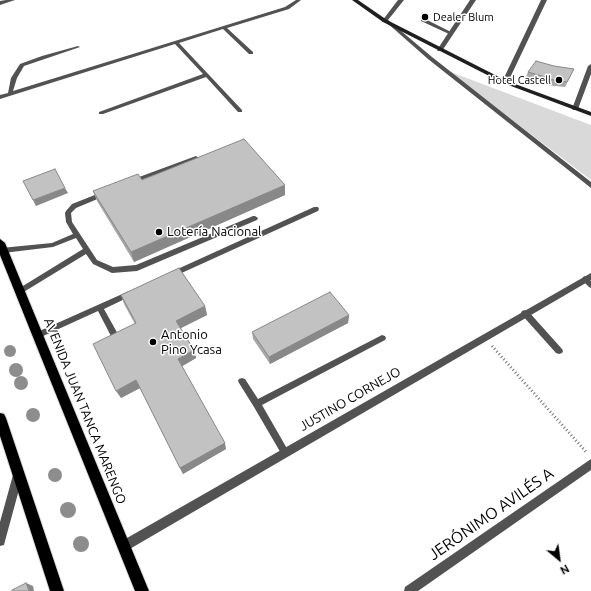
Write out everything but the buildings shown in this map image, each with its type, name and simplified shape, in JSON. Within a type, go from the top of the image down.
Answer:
[{"type":"main road","name":"AVENIDA JUAN TANCA MARENGO","points":[[2,246],[142,591]]},
{"type":"main road","points":[[0,418],[57,591]]},
{"type":"street","points":[[0,3],[12,0]]},
{"type":"street","points":[[355,0],[387,21],[440,50],[505,82],[591,114]]},
{"type":"street","points":[[387,21],[401,0]]},
{"type":"street","points":[[440,50],[473,0]]},
{"type":"street","points":[[505,82],[544,0]]},
{"type":"street","points":[[387,21],[437,63],[591,186]]},
{"type":"street","points":[[575,109],[591,67]]},
{"type":"street","name":"JUSTINO CORNEJO","points":[[124,546],[484,336],[589,280]]},
{"type":"street","name":"JERÓNIMO AVILÉS A","points":[[409,591],[591,464]]},
{"type":"street","points":[[0,542],[18,474]]},
{"type":"lane","points":[[0,97],[288,8],[299,0]]},
{"type":"lane","points":[[423,20],[451,33]]},
{"type":"lane","points":[[223,27],[251,53]]},
{"type":"lane","points":[[176,42],[240,111]]},
{"type":"lane","points":[[10,94],[14,78],[22,65],[44,56],[78,47]]},
{"type":"lane","points":[[102,113],[206,75]]},
{"type":"lane","points":[[124,185],[204,155]]},
{"type":"lane","points":[[110,191],[74,206],[68,213],[69,222],[95,262],[112,270],[137,268],[255,218]]},
{"type":"lane","points":[[169,276],[316,209]]},
{"type":"lane","points":[[2,246],[53,244],[77,235]]},
{"type":"lane","points":[[20,291],[87,250]]},
{"type":"lane","points":[[38,335],[134,292]]},
{"type":"lane","points":[[99,308],[115,336]]},
{"type":"lane","points":[[525,313],[559,351]]},
{"type":"lane","points":[[257,404],[382,338]]},
{"type":"lane","points":[[242,381],[285,452]]},
{"type":"path","points":[[484,336],[591,457]]},
{"type":"shaded area","points":[[448,71],[591,125],[591,180]]},
{"type":"place","name":"Dealer Blum","points":[[425,17]]},
{"type":"place","name":"Hotel Castell","points":[[559,80]]},
{"type":"place","name":"Lotería Nacional","points":[[159,232]]},
{"type":"place","name":"Antonio Pino Ycasa","points":[[153,342]]}]
